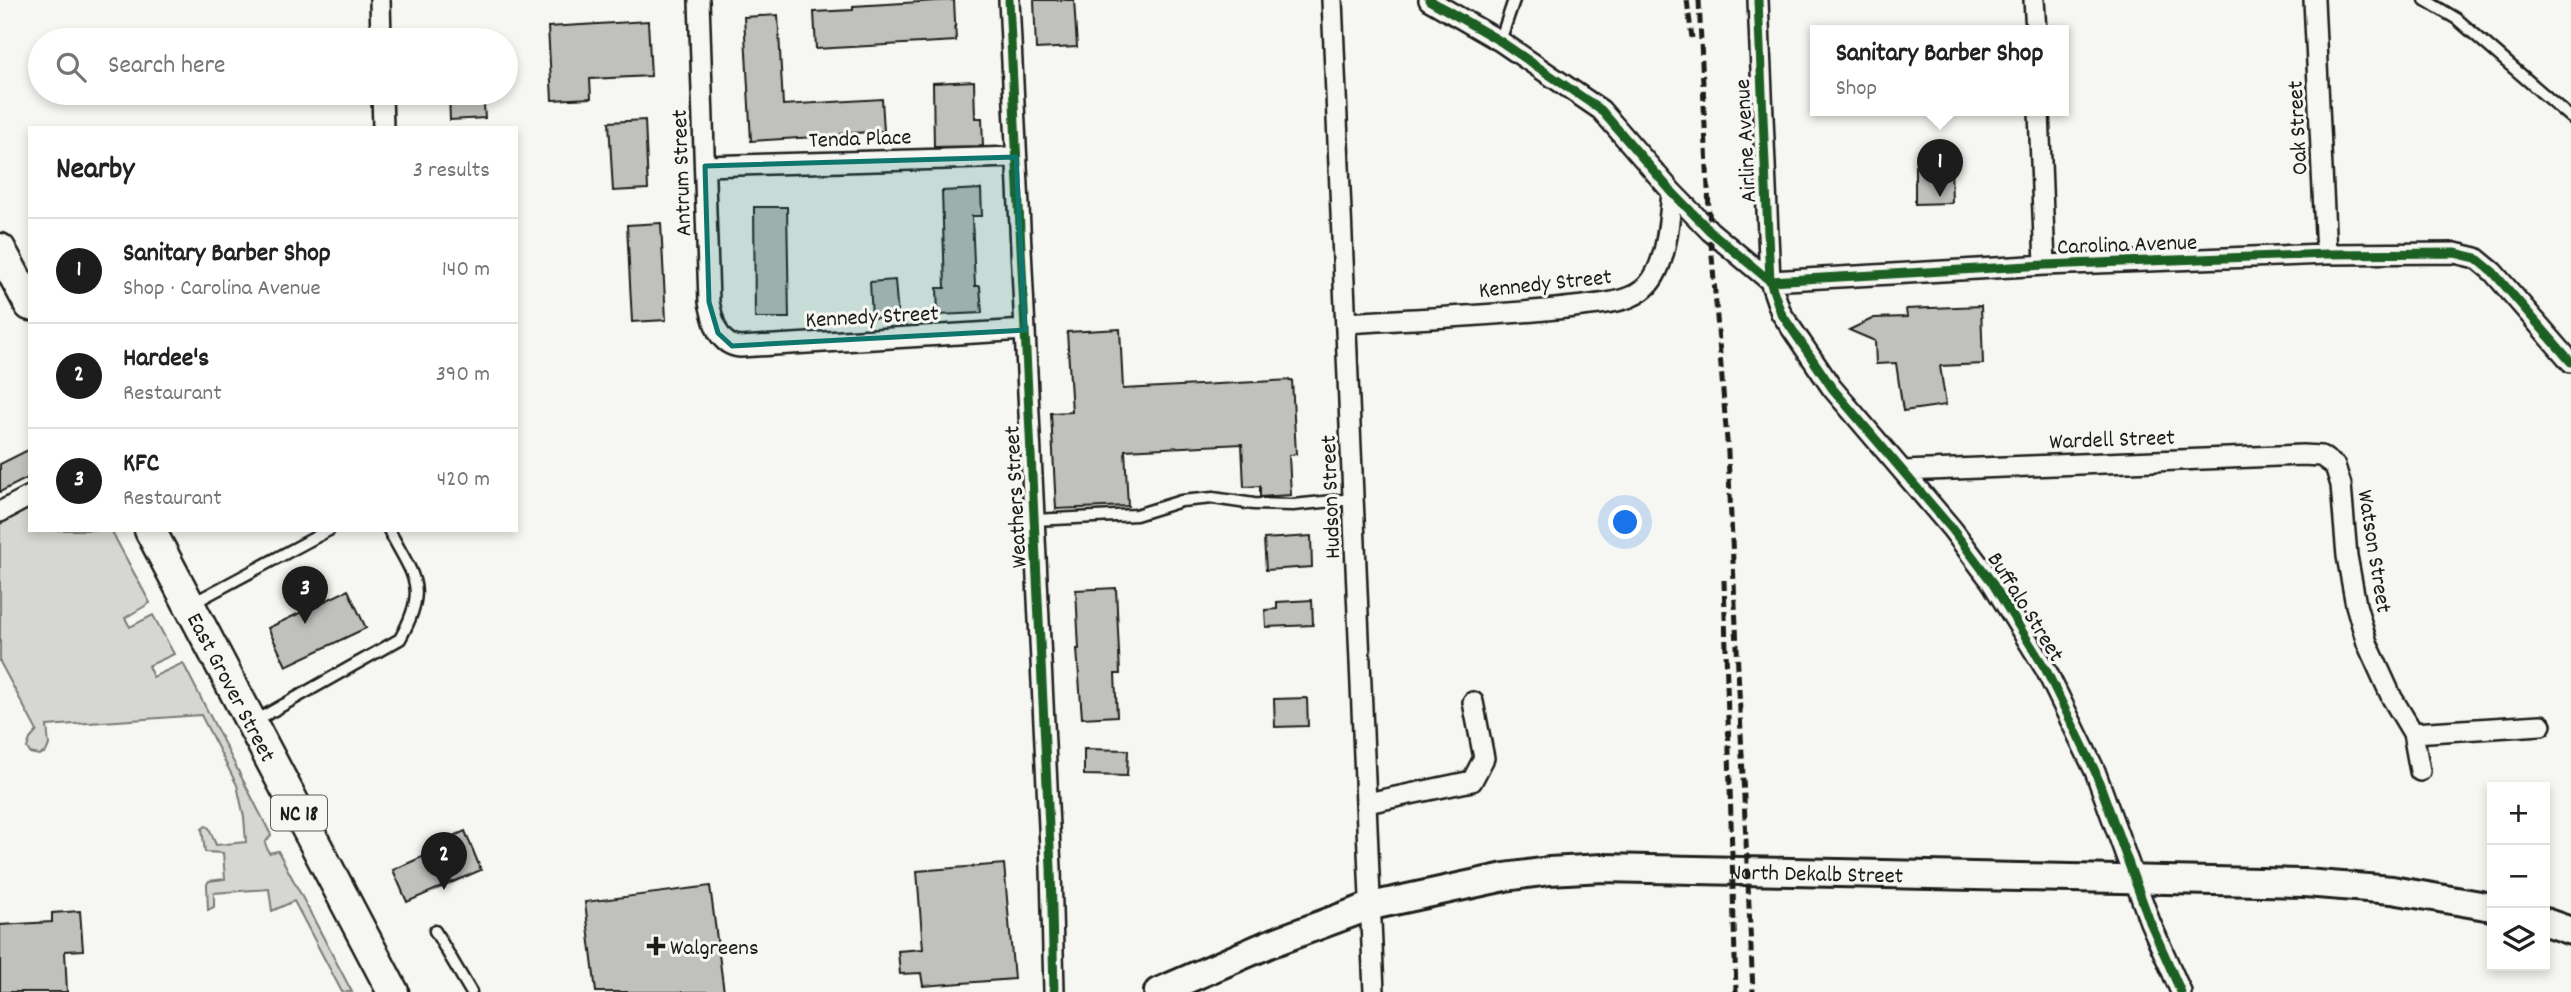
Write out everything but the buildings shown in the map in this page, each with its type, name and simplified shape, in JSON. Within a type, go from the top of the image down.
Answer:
[{"type":"main road","points":[[0,249],[28,301]]},
{"type":"main road","name":"East Grover Street","points":[[151,532],[393,992]]},
{"type":"main road","name":"North Dekalb Street","points":[[1158,992],[1269,944],[1371,906],[1505,877],[1549,871],[1603,868],[2305,883],[2417,893],[2487,906]]},
{"type":"main road","points":[[2550,924],[2571,931]]},
{"type":"street","points":[[380,0],[381,28]]},
{"type":"street","name":"Antrum Street","points":[[699,0],[709,302],[723,340]]},
{"type":"street","name":"Weathers Street","points":[[1009,0],[1051,868],[1054,992]]},
{"type":"street","name":"Hudson Street","points":[[1332,0],[1374,992]]},
{"type":"street","points":[[1429,0],[1500,41],[1601,110],[1672,192],[1710,231],[1770,281]]},
{"type":"street","name":"Airline Avenue","points":[[1758,0],[1770,281]]},
{"type":"street","points":[[2034,0],[2036,25]]},
{"type":"street","name":"Oak Street","points":[[2314,0],[2326,254]]},
{"type":"street","points":[[382,105],[383,126]]},
{"type":"street","points":[[2039,116],[2045,265]]},
{"type":"street","name":"Tenda Place","points":[[705,166],[1016,157]]},
{"type":"street","name":"Kennedy Street","points":[[1346,323],[1544,310],[1623,299],[1641,291],[1656,275],[1666,240],[1672,192]]},
{"type":"street","name":"Carolina Avenue","points":[[1770,281],[2045,265],[2326,254],[2455,253],[2476,258],[2493,272],[2571,362]]},
{"type":"street","name":"Buffalo Street","points":[[1770,281],[1781,313],[1832,388],[1904,471],[1991,581],[2046,670],[2095,771],[2165,960],[2181,992]]},
{"type":"street","name":"Kennedy Street","points":[[723,340],[732,346],[740,347],[1025,330]]},
{"type":"street","name":"Wardell Street","points":[[1904,471],[2321,456]]},
{"type":"street","name":"Watson Street","points":[[2321,456],[2335,466],[2341,485],[2347,556],[2356,605],[2367,643],[2392,698],[2413,733]]},
{"type":"street","points":[[0,512],[28,497]]},
{"type":"street","points":[[1367,803],[1472,781],[1483,758],[1473,702]]},
{"type":"street","points":[[2420,771],[2413,733],[2541,724]]},
{"type":"lane","points":[[1500,41],[1514,0]]},
{"type":"lane","points":[[2425,0],[2457,19],[2571,118]]},
{"type":"lane","points":[[1034,520],[1136,515],[1181,502],[1213,498],[1254,504],[1293,505],[1353,499]]},
{"type":"lane","points":[[189,605],[325,532]]},
{"type":"lane","points":[[252,723],[400,639],[414,615],[418,584],[390,532]]},
{"type":"lane","points":[[435,931],[471,992]]},
{"type":"highlighted area","points":[[1016,157],[1025,330],[732,346],[718,333],[709,302],[705,166]]},
{"type":"shaded area","points":[[28,509],[28,532],[112,532],[150,603],[125,618],[130,627],[153,615],[174,654],[148,666],[153,677],[183,663],[271,835],[265,843],[269,853],[278,851],[352,992],[342,992],[294,901],[272,911],[269,889],[214,893],[214,907],[208,910],[207,884],[209,881],[225,879],[223,853],[205,852],[202,829],[206,826],[209,828],[216,845],[246,842],[237,785],[201,715],[47,726],[49,745],[46,752],[39,755],[30,753],[27,748],[37,731],[0,662],[0,524]]},
{"type":"railway","points":[[1687,0],[1692,38]]},
{"type":"railway","points":[[1699,0],[1710,231],[1728,453],[1753,992]]},
{"type":"railway","points":[[1724,580],[1736,992]]},
{"type":"cycle path","points":[[1009,0],[1051,868],[1054,992]]},
{"type":"cycle path","points":[[1429,0],[1500,41],[1601,110],[1672,192],[1710,231],[1770,281],[2045,265],[2326,254],[2455,253],[2476,258],[2493,272],[2571,362]]},
{"type":"cycle path","points":[[1758,0],[1770,281],[1781,313],[1832,388],[1952,529],[1991,581],[2046,670],[2095,771],[2150,922],[2181,992]]},
{"type":"place","name":"Sanitary Barber Shop","points":[[1940,197]]},
{"type":"place","name":"KFC","points":[[305,624]]},
{"type":"place","name":"Hardee's","points":[[444,890]]},
{"type":"place","name":"Walgreens","points":[[656,946]]}]
